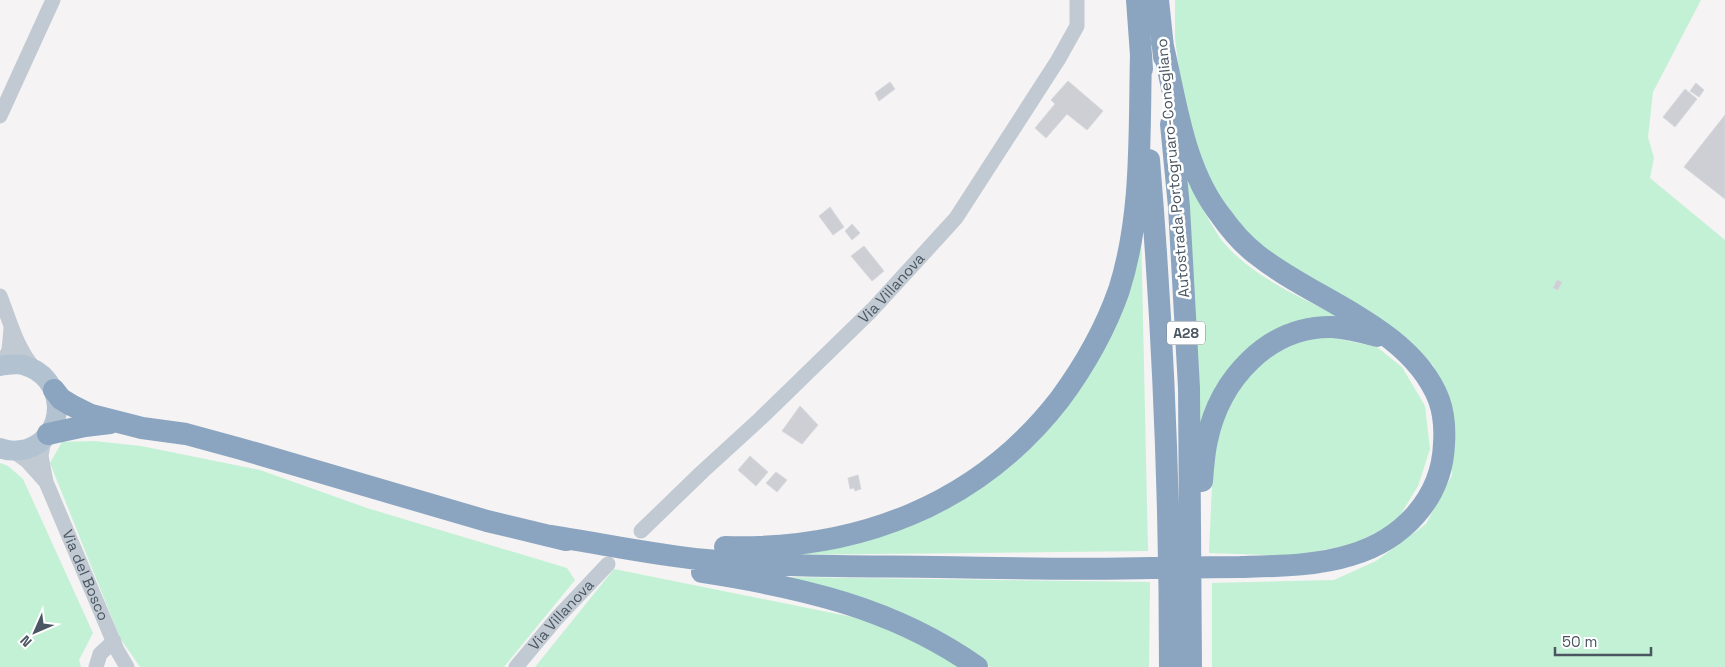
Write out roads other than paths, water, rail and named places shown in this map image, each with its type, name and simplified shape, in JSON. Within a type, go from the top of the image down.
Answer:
[{"type":"highway","name":"Autostrada Portogruaro-Conegliano","points":[[1136,0],[1155,225],[1164,395],[1170,587],[1170,667]]},
{"type":"highway","name":"Autostrada Portogruaro-Conegliano","points":[[1158,0],[1179,207],[1189,388],[1191,667]]},
{"type":"highway","points":[[552,536],[705,560],[830,566],[1126,569],[1281,566],[1351,555],[1378,544],[1399,532],[1420,512],[1440,474],[1444,450],[1445,425],[1440,402],[1428,377],[1411,357],[1391,340],[1336,303],[1290,277],[1256,254],[1221,216],[1208,198],[1184,139],[1162,42]]},
{"type":"highway","points":[[552,536],[664,544],[744,547],[840,537],[880,527],[918,512],[958,492],[993,467],[1025,439],[1048,414],[1072,383],[1090,356],[1105,326],[1119,289],[1132,236],[1138,178],[1141,54]]},
{"type":"highway","points":[[1200,667],[1202,648],[1201,497],[1203,464],[1207,438],[1213,420],[1230,384],[1242,368],[1258,352],[1292,334],[1306,330],[1334,327],[1359,331],[1391,340]]},
{"type":"highway","points":[[54,390],[61,399],[91,415],[118,422],[186,434],[487,521],[552,536],[661,566],[766,582],[821,595],[897,622],[940,643],[977,667]]},
{"type":"highway","points":[[46,437],[85,426],[118,422]]},
{"type":"main road","points":[[0,366],[22,365],[35,370],[46,378],[54,390],[57,404],[56,418],[46,437],[34,446],[20,451],[6,449]]},
{"type":"street","points":[[0,116],[53,0]]},
{"type":"street","name":"Via Villanova","points":[[641,531],[872,310],[956,218],[1058,60],[1077,26],[1077,0]]},
{"type":"street","points":[[0,296],[28,361],[35,370]]},
{"type":"street","points":[[0,366],[9,350],[12,325]]},
{"type":"street","points":[[46,437],[41,456],[46,482]]},
{"type":"street","points":[[6,449],[27,461],[46,482]]},
{"type":"street","name":"Via del Bosco","points":[[46,482],[127,667]]},
{"type":"street","name":"Via Villanova","points":[[516,667],[557,618],[608,564]]},
{"type":"street","points":[[96,667],[100,654],[114,641]]}]
